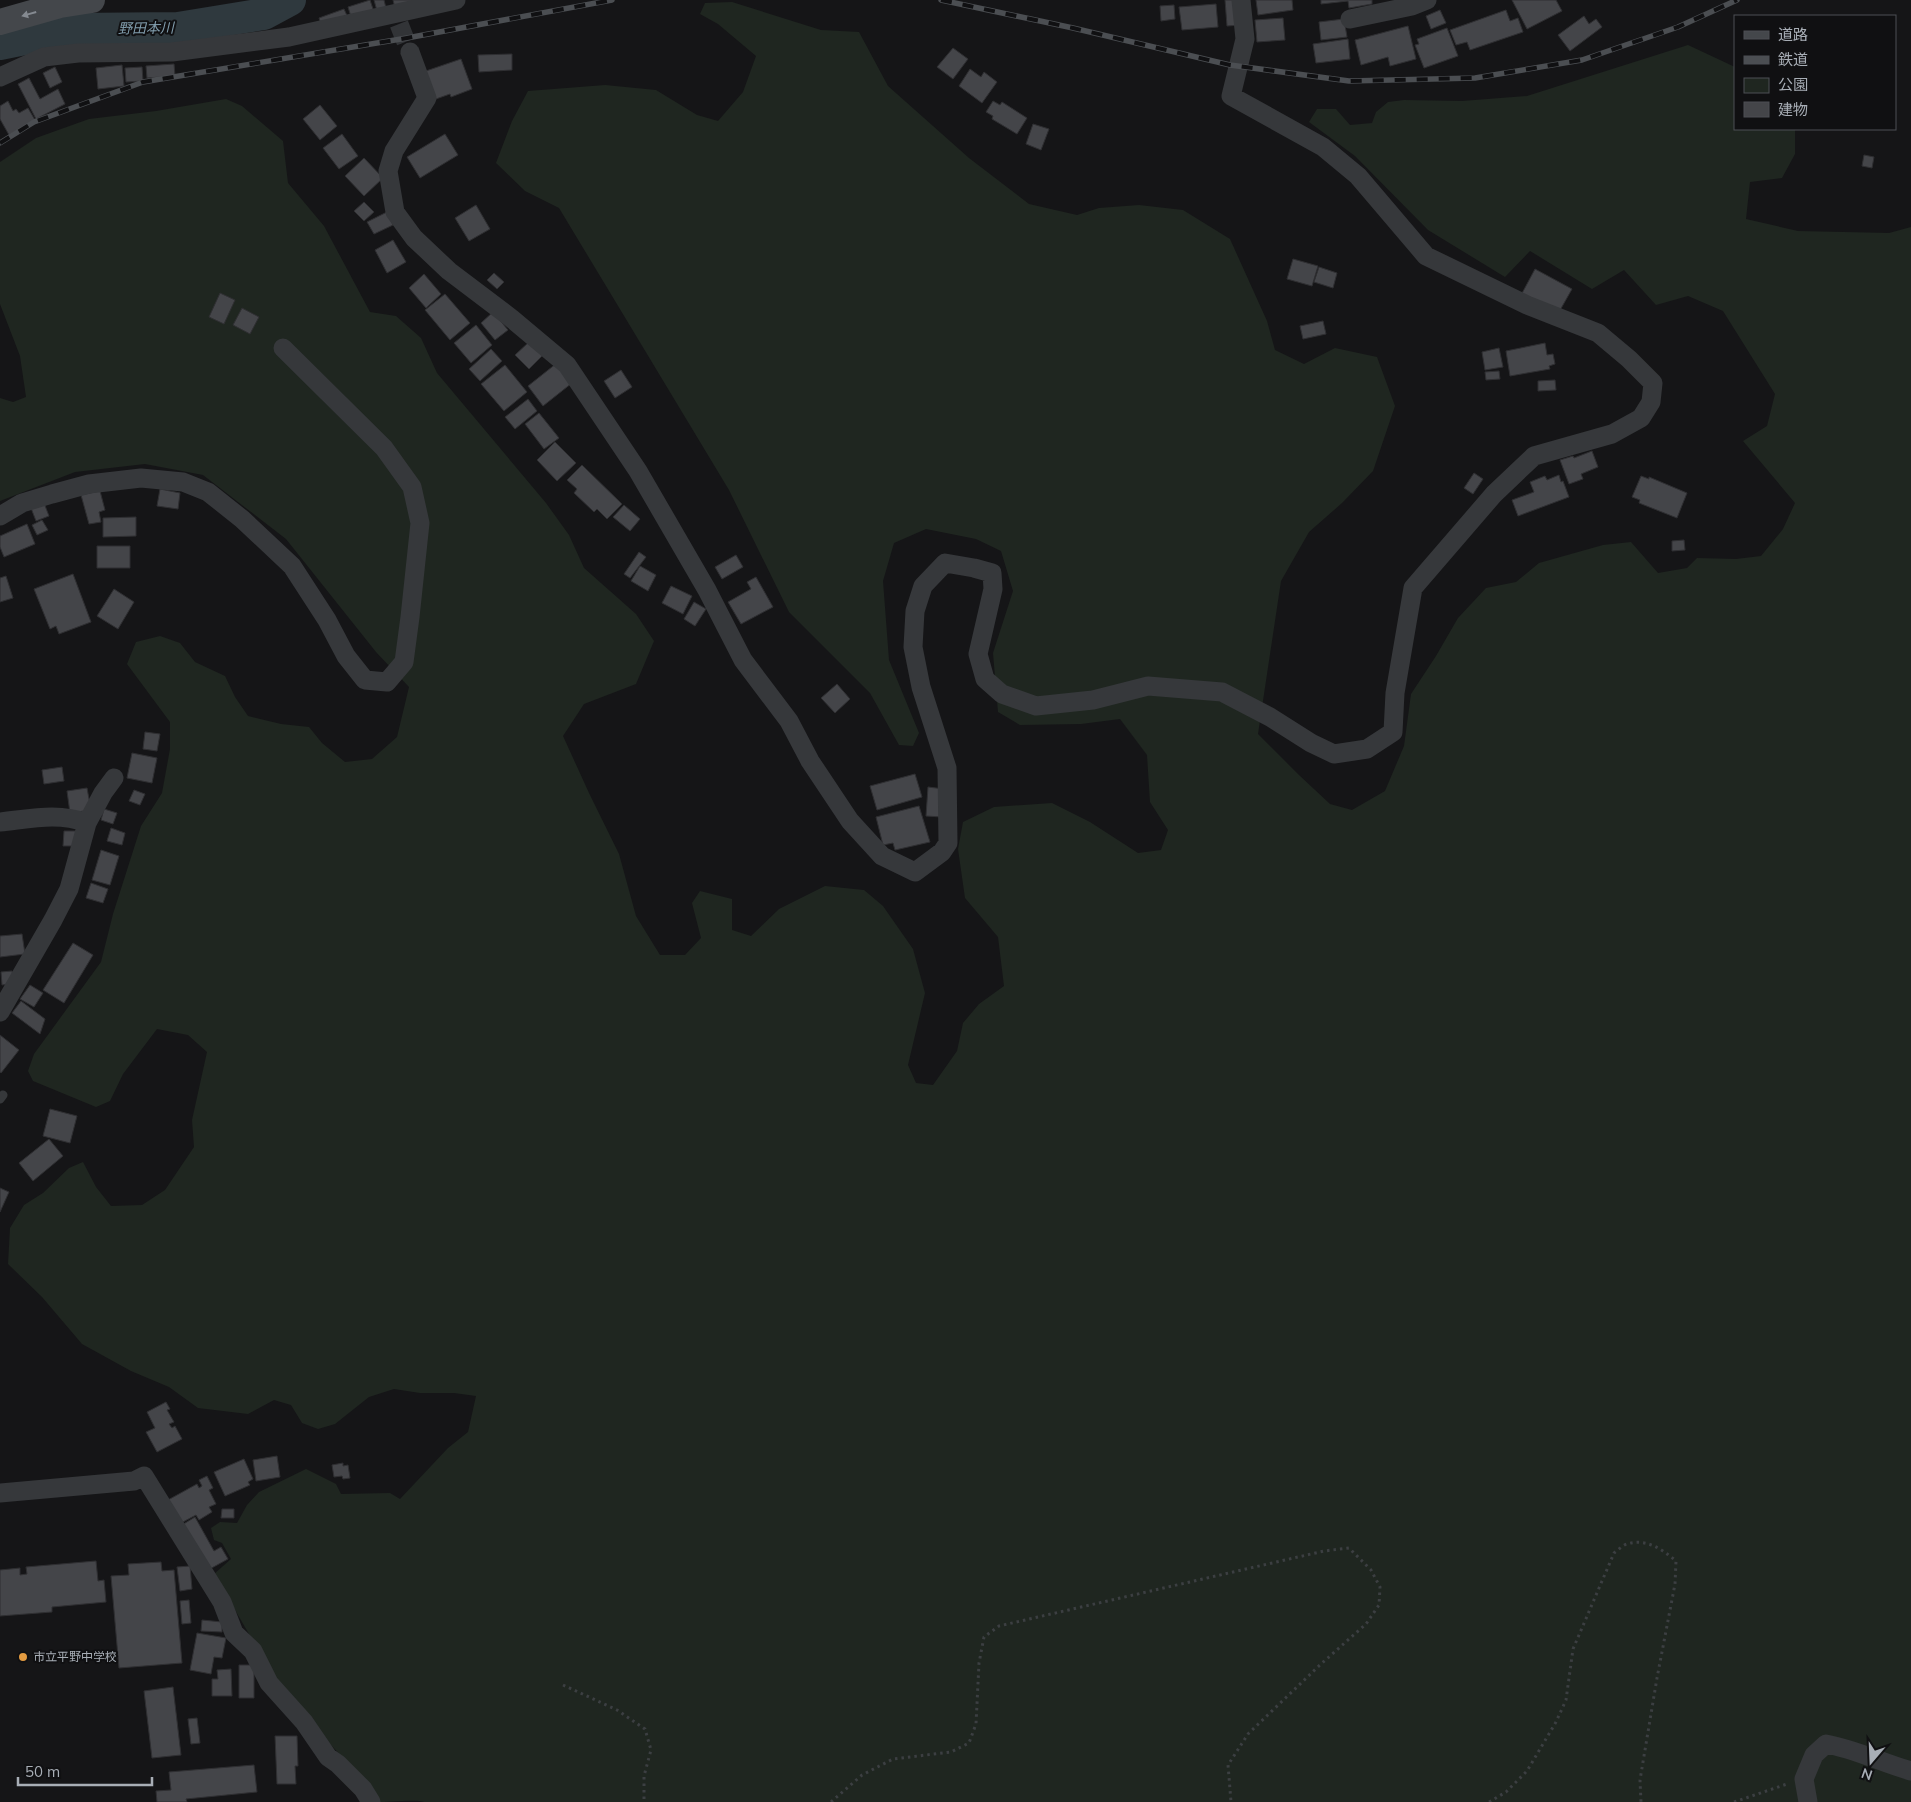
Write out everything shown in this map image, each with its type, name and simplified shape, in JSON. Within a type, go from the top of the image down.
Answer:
[{"type":"main road","points":[[0,22],[60,5],[92,0]]},
{"type":"street","points":[[0,77],[44,57],[78,53],[172,52],[289,37],[397,19],[456,0]]},
{"type":"street","points":[[410,52],[427,98],[394,151],[388,171],[395,212],[414,238],[449,271],[567,365],[638,471],[707,590],[743,660],[789,721],[810,761],[850,821],[882,856],[915,872],[942,852],[948,843],[947,768],[921,687],[913,647],[915,610],[923,586],[945,563],[992,573],[993,589],[978,654],[985,678],[1002,694],[1036,706],[1093,700],[1148,686],[1222,692],[1270,717],[1311,743],[1334,754],[1367,749],[1393,732],[1395,693],[1413,588],[1494,494],[1534,456],[1612,434],[1641,418],[1651,402],[1653,383],[1629,359],[1598,333],[1527,305],[1426,256],[1358,176],[1323,147],[1231,96],[1245,39],[1240,0]]},
{"type":"street","points":[[1350,19],[1412,6],[1427,0]]},
{"type":"street","points":[[0,516],[22,503],[89,484],[106,482],[141,478],[183,482],[208,492],[242,518],[292,566],[327,620],[346,656],[365,680],[388,682],[404,662],[410,617],[420,523],[412,487],[384,448],[283,348]]},
{"type":"street","points":[[0,1012],[69,889],[87,823],[103,793],[114,778]]},
{"type":"street","points":[[0,822],[51,816],[87,823]]},
{"type":"street","points":[[0,1493],[134,1481],[144,1476],[222,1602],[234,1633],[253,1651],[269,1682],[304,1722],[328,1757],[338,1764],[363,1789],[372,1802]]},
{"type":"street","points":[[1808,1802],[1804,1779],[1814,1755],[1826,1744],[1846,1747],[1885,1764],[1911,1771]]},
{"type":"path","points":[[1489,1802],[1506,1792],[1527,1770],[1556,1722],[1566,1700],[1573,1649],[1614,1553],[1626,1544],[1646,1542],[1665,1552],[1676,1561],[1675,1584],[1640,1780],[1641,1802]]},
{"type":"path","points":[[832,1802],[862,1776],[893,1759],[951,1752],[969,1743],[976,1724],[979,1662],[984,1637],[999,1626],[1324,1551],[1349,1548],[1371,1570],[1380,1587],[1379,1605],[1366,1624],[1248,1734],[1228,1764],[1231,1802]]},
{"type":"path","points":[[563,1684],[617,1710],[645,1729],[651,1750],[644,1776],[644,1802]]},
{"type":"path","points":[[1734,1802],[1804,1779]]},
{"type":"green space","points":[[732,2],[821,30],[859,32],[888,86],[969,158],[1029,204],[1077,215],[1099,208],[1139,205],[1183,210],[1230,239],[1267,321],[1275,350],[1304,364],[1335,348],[1377,357],[1395,406],[1373,471],[1342,503],[1309,532],[1281,581],[1258,734],[1330,804],[1352,810],[1385,791],[1404,746],[1411,694],[1458,618],[1486,588],[1516,582],[1539,563],[1603,545],[1631,542],[1658,573],[1687,568],[1697,558],[1736,559],[1761,556],[1783,529],[1795,503],[1743,441],[1767,426],[1775,394],[1723,311],[1688,296],[1656,305],[1624,270],[1592,289],[1530,251],[1505,277],[1428,230],[1355,156],[1309,122],[1317,109],[1336,109],[1350,125],[1372,123],[1376,112],[1388,102],[1404,100],[1462,101],[1527,96],[1688,45],[1734,67],[1734,130],[1795,130],[1795,154],[1782,178],[1750,182],[1746,219],[1798,231],[1889,233],[1911,227],[1911,1802],[378,1802],[366,1783],[284,1694],[214,1574],[231,1559],[222,1543],[214,1540],[211,1528],[220,1522],[237,1523],[247,1505],[259,1492],[306,1469],[336,1484],[341,1494],[390,1493],[400,1499],[448,1448],[468,1432],[476,1396],[454,1393],[420,1393],[394,1389],[369,1397],[335,1424],[318,1429],[302,1423],[291,1405],[274,1400],[248,1414],[198,1408],[169,1387],[131,1371],[82,1344],[42,1297],[8,1264],[10,1228],[24,1205],[43,1193],[69,1168],[83,1162],[96,1187],[111,1206],[142,1205],[165,1190],[194,1147],[192,1120],[207,1052],[188,1035],[157,1029],[123,1074],[110,1101],[96,1107],[33,1081],[28,1071],[34,1054],[101,962],[113,914],[141,826],[162,793],[170,749],[170,722],[127,664],[136,642],[160,636],[180,643],[195,662],[225,676],[235,697],[248,716],[281,724],[309,727],[322,743],[345,762],[372,759],[397,737],[409,687],[376,652],[286,539],[203,475],[145,464],[75,472],[0,501],[0,398],[13,402],[26,397],[20,356],[0,304],[0,162],[36,138],[89,119],[156,111],[226,99],[242,106],[283,141],[288,183],[324,226],[370,312],[396,316],[421,338],[437,373],[546,503],[569,535],[584,568],[636,614],[654,641],[636,684],[584,704],[563,736],[619,854],[636,916],[660,955],[685,955],[701,938],[692,903],[700,891],[732,899],[732,930],[751,936],[779,909],[825,886],[864,890],[883,906],[913,949],[925,993],[908,1065],[916,1083],[933,1085],[957,1051],[963,1023],[979,1004],[1004,986],[998,937],[965,898],[958,849],[963,822],[994,807],[1052,803],[1090,822],[1138,853],[1161,850],[1168,830],[1150,802],[1147,755],[1120,719],[1081,724],[1020,725],[998,712],[993,653],[1013,591],[1001,551],[976,539],[926,529],[894,543],[883,581],[889,660],[919,733],[913,746],[899,745],[870,693],[789,612],[729,490],[559,208],[525,191],[496,163],[512,121],[528,91],[605,85],[656,90],[697,115],[718,121],[743,92],[756,56],[718,24],[700,14],[705,3]]},
{"type":"building","points":[[370,0],[374,12],[352,20],[348,7]]},
{"type":"building","points":[[374,0],[384,0],[386,8],[377,11]]},
{"type":"building","points":[[393,0],[427,0],[395,8]]},
{"type":"building","points":[[1225,0],[1239,0],[1241,25],[1227,26]]},
{"type":"building","points":[[1256,0],[1292,0],[1293,10],[1258,15]]},
{"type":"building","points":[[1321,0],[1372,0],[1372,4],[1349,8],[1348,1],[1321,4]]},
{"type":"building","points":[[1512,0],[1556,0],[1562,11],[1527,29]]},
{"type":"building","points":[[1216,4],[1218,27],[1182,30],[1179,7]]},
{"type":"building","points":[[1174,5],[1175,19],[1161,21],[1160,6]]},
{"type":"building","points":[[344,9],[349,20],[322,27],[319,18]]},
{"type":"building","points":[[1440,10],[1446,23],[1431,29],[1426,16]]},
{"type":"building","points":[[1506,10],[1510,21],[1518,18],[1523,32],[1470,50],[1467,42],[1456,45],[1450,30]]},
{"type":"building","points":[[1584,16],[1589,24],[1596,19],[1602,27],[1570,51],[1558,35]]},
{"type":"building","points":[[1283,18],[1285,40],[1257,42],[1255,20]]},
{"type":"building","points":[[1344,19],[1347,37],[1321,40],[1319,22]]},
{"type":"building","points":[[1408,26],[1416,59],[1390,66],[1388,57],[1361,65],[1355,40]]},
{"type":"building","points":[[1447,28],[1458,56],[1424,68],[1415,45],[1419,44],[1417,39]]},
{"type":"building","points":[[1348,39],[1350,59],[1316,63],[1313,44]]},
{"type":"building","points":[[953,48],[968,59],[953,79],[937,67]]},
{"type":"building","points":[[512,54],[512,70],[479,72],[478,55]]},
{"type":"building","points":[[461,59],[472,89],[451,97],[450,94],[433,100],[423,72]]},
{"type":"building","points":[[174,64],[175,76],[147,78],[146,66]]},
{"type":"building","points":[[122,65],[124,86],[98,89],[96,68]]},
{"type":"building","points":[[55,67],[62,82],[50,88],[43,73]]},
{"type":"building","points":[[142,67],[143,81],[126,82],[125,68]]},
{"type":"building","points":[[970,69],[981,77],[984,72],[997,82],[982,103],[959,86]]},
{"type":"building","points":[[29,78],[40,99],[58,89],[65,104],[36,119],[18,84]]},
{"type":"building","points":[[8,101],[13,111],[16,109],[19,113],[28,108],[35,120],[9,135],[0,119],[0,106]]},
{"type":"building","points":[[993,101],[1000,105],[1002,102],[1027,118],[1017,134],[992,119],[993,116],[986,112]]},
{"type":"building","points":[[320,105],[337,126],[320,140],[303,119]]},
{"type":"building","points":[[1033,124],[1049,129],[1041,150],[1026,144]]},
{"type":"building","points":[[342,134],[358,156],[339,169],[323,148]]},
{"type":"building","points":[[445,134],[458,155],[420,178],[407,157]]},
{"type":"building","points":[[1864,155],[1874,157],[1872,168],[1862,166]]},
{"type":"building","points":[[364,158],[383,178],[364,196],[345,176]]},
{"type":"building","points":[[364,202],[374,212],[364,221],[354,211]]},
{"type":"building","points":[[476,205],[490,229],[469,241],[455,218]]},
{"type":"building","points":[[387,212],[393,225],[374,234],[367,222]]},
{"type":"building","points":[[393,240],[406,262],[387,273],[375,250]]},
{"type":"building","points":[[1293,259],[1318,266],[1312,286],[1287,279]]},
{"type":"building","points":[[1319,267],[1337,273],[1333,288],[1314,282]]},
{"type":"building","points":[[1535,269],[1572,289],[1559,312],[1520,297]]},
{"type":"building","points":[[494,273],[504,282],[497,289],[487,280]]},
{"type":"building","points":[[424,274],[441,294],[426,308],[409,288]]},
{"type":"building","points":[[220,293],[235,300],[224,324],[209,317]]},
{"type":"building","points":[[445,294],[470,323],[450,340],[425,310]]},
{"type":"building","points":[[242,308],[259,317],[250,334],[233,325]]},
{"type":"building","points":[[493,312],[508,330],[495,340],[481,323]]},
{"type":"building","points":[[1323,321],[1326,334],[1303,339],[1300,326]]},
{"type":"building","points":[[476,325],[492,345],[471,363],[454,343]]},
{"type":"building","points":[[529,342],[543,355],[529,369],[515,355]]},
{"type":"building","points":[[1545,343],[1547,355],[1553,354],[1555,364],[1549,366],[1550,369],[1510,376],[1506,351]]},
{"type":"building","points":[[1499,348],[1503,367],[1485,370],[1482,352]]},
{"type":"building","points":[[491,349],[502,361],[480,381],[469,369]]},
{"type":"building","points":[[557,363],[572,383],[543,406],[528,386]]},
{"type":"building","points":[[505,365],[527,392],[504,411],[481,384]]},
{"type":"building","points":[[621,370],[632,387],[615,398],[604,381]]},
{"type":"building","points":[[1499,371],[1500,379],[1486,380],[1485,372]]},
{"type":"building","points":[[1555,380],[1556,390],[1538,391],[1538,381]]},
{"type":"building","points":[[528,399],[537,411],[515,429],[505,417]]},
{"type":"building","points":[[539,413],[559,438],[544,449],[525,424]]},
{"type":"building","points":[[555,442],[576,463],[557,481],[537,460]]},
{"type":"building","points":[[1592,451],[1598,467],[1581,474],[1583,479],[1569,484],[1560,460],[1573,456],[1574,458]]},
{"type":"building","points":[[582,465],[622,504],[607,519],[597,509],[594,512],[574,493],[577,489],[567,480]]},
{"type":"building","points":[[1474,473],[1483,479],[1473,494],[1464,488]]},
{"type":"building","points":[[1559,475],[1569,497],[1518,516],[1512,500],[1534,492],[1530,482],[1545,476],[1547,480]]},
{"type":"building","points":[[1641,476],[1649,479],[1649,477],[1687,493],[1677,518],[1639,503],[1640,500],[1632,497]]},
{"type":"building","points":[[160,489],[180,493],[178,509],[157,506]]},
{"type":"building","points":[[100,491],[105,510],[99,512],[101,522],[89,524],[81,495]]},
{"type":"building","points":[[44,503],[49,516],[36,521],[31,508]]},
{"type":"building","points":[[624,505],[640,519],[630,531],[613,517]]},
{"type":"building","points":[[136,517],[136,536],[103,537],[103,518]]},
{"type":"building","points":[[42,520],[48,530],[37,535],[32,525]]},
{"type":"building","points":[[27,524],[35,544],[4,557],[0,547],[0,536]]},
{"type":"building","points":[[1684,540],[1685,550],[1672,551],[1672,541]]},
{"type":"building","points":[[97,546],[130,546],[130,568],[97,568]]},
{"type":"building","points":[[639,552],[646,557],[630,578],[624,574]]},
{"type":"building","points":[[736,555],[743,567],[722,579],[715,567]]},
{"type":"building","points":[[640,566],[656,575],[648,591],[631,581]]},
{"type":"building","points":[[73,574],[91,622],[59,634],[56,626],[50,629],[34,589]]},
{"type":"building","points":[[6,576],[13,598],[0,602],[0,578]]},
{"type":"building","points":[[756,577],[773,607],[741,624],[728,602],[751,589],[747,582]]},
{"type":"building","points":[[671,586],[692,596],[683,614],[662,603]]},
{"type":"building","points":[[114,589],[134,602],[118,629],[97,616]]},
{"type":"building","points":[[694,602],[706,609],[695,626],[684,619]]},
{"type":"building","points":[[837,684],[850,699],[835,713],[821,698]]},
{"type":"building","points":[[145,732],[160,734],[157,751],[143,749]]},
{"type":"building","points":[[132,753],[157,758],[152,783],[127,778]]},
{"type":"building","points":[[62,767],[64,781],[44,784],[42,770]]},
{"type":"building","points":[[915,774],[922,797],[877,810],[870,786]]},
{"type":"building","points":[[928,787],[944,789],[942,817],[926,816]]},
{"type":"building","points":[[87,788],[91,810],[70,813],[67,791]]},
{"type":"building","points":[[134,790],[145,794],[140,805],[129,801]]},
{"type":"building","points":[[919,806],[930,842],[895,850],[893,843],[883,845],[876,817]]},
{"type":"building","points":[[104,809],[117,813],[113,824],[101,820]]},
{"type":"building","points":[[111,828],[125,833],[122,845],[107,841]]},
{"type":"building","points":[[64,831],[76,831],[75,846],[63,846]]},
{"type":"building","points":[[101,850],[119,856],[110,885],[92,880]]},
{"type":"building","points":[[91,883],[108,889],[103,903],[86,898]]},
{"type":"building","points":[[22,934],[25,954],[0,957],[0,936]]},
{"type":"building","points":[[73,943],[93,955],[64,1003],[43,990]]},
{"type":"building","points":[[12,971],[14,983],[2,985],[1,972]]},
{"type":"building","points":[[30,985],[43,993],[34,1007],[20,999]]},
{"type":"building","points":[[21,1001],[45,1019],[40,1034],[12,1013]]},
{"type":"building","points":[[0,1035],[19,1050],[1,1073],[0,1072]]},
{"type":"building","points":[[50,1109],[77,1116],[70,1143],[43,1136]]},
{"type":"building","points":[[49,1139],[63,1156],[33,1181],[19,1163]]},
{"type":"building","points":[[0,1188],[9,1192],[0,1212]]},
{"type":"building","points":[[166,1402],[170,1409],[167,1410],[174,1422],[169,1424],[172,1428],[175,1426],[182,1439],[157,1452],[146,1432],[155,1428],[147,1412]]},
{"type":"building","points":[[277,1456],[280,1477],[256,1481],[253,1460]]},
{"type":"building","points":[[244,1459],[253,1479],[248,1482],[250,1485],[225,1496],[214,1472]]},
{"type":"building","points":[[343,1463],[343,1466],[348,1465],[350,1478],[334,1477],[332,1465]]},
{"type":"building","points":[[207,1476],[213,1488],[209,1490],[216,1504],[209,1507],[212,1512],[199,1520],[196,1515],[181,1523],[168,1500],[197,1484],[199,1488],[202,1486],[199,1480]]},
{"type":"building","points":[[222,1509],[234,1509],[234,1518],[221,1518]]},
{"type":"building","points":[[195,1517],[214,1551],[221,1547],[228,1559],[208,1570],[182,1525]]},
{"type":"building","points":[[96,1561],[98,1581],[104,1580],[106,1602],[52,1607],[52,1612],[0,1616],[0,1570],[20,1568],[20,1575],[27,1574],[26,1567]]},
{"type":"building","points":[[161,1562],[162,1571],[174,1570],[182,1663],[119,1668],[111,1576],[129,1575],[128,1564]]},
{"type":"building","points":[[190,1566],[192,1589],[180,1591],[177,1567]]},
{"type":"building","points":[[189,1600],[191,1623],[182,1624],[180,1601]]},
{"type":"building","points":[[202,1620],[222,1622],[222,1632],[201,1631]]},
{"type":"building","points":[[197,1633],[226,1638],[222,1658],[214,1657],[211,1674],[190,1670]]},
{"type":"building","points":[[239,1665],[254,1665],[254,1698],[239,1698]]},
{"type":"building","points":[[231,1669],[232,1696],[212,1696],[212,1679],[218,1679],[217,1670]]},
{"type":"building","points":[[173,1687],[181,1755],[152,1758],[144,1691]]},
{"type":"building","points":[[197,1718],[200,1743],[191,1744],[188,1719]]},
{"type":"building","points":[[275,1736],[297,1736],[298,1766],[295,1766],[296,1784],[277,1784]]},
{"type":"building","points":[[254,1765],[257,1792],[186,1799],[187,1802],[157,1802],[156,1791],[171,1790],[169,1772]]},
{"type":"waterway","name":"野田本川","points":[[0,44],[74,29],[178,28],[264,14],[290,0]]},
{"type":"tunnel","points":[[399,24],[410,52]]},
{"type":"railway","points":[[0,143],[34,122],[143,82],[407,38],[612,0]]},
{"type":"railway","points":[[941,0],[1073,28],[1230,65],[1349,81],[1475,78],[1582,60],[1678,27],[1737,0]]},
{"type":"place","name":"市立平野中学校","points":[[23,1657]]}]
